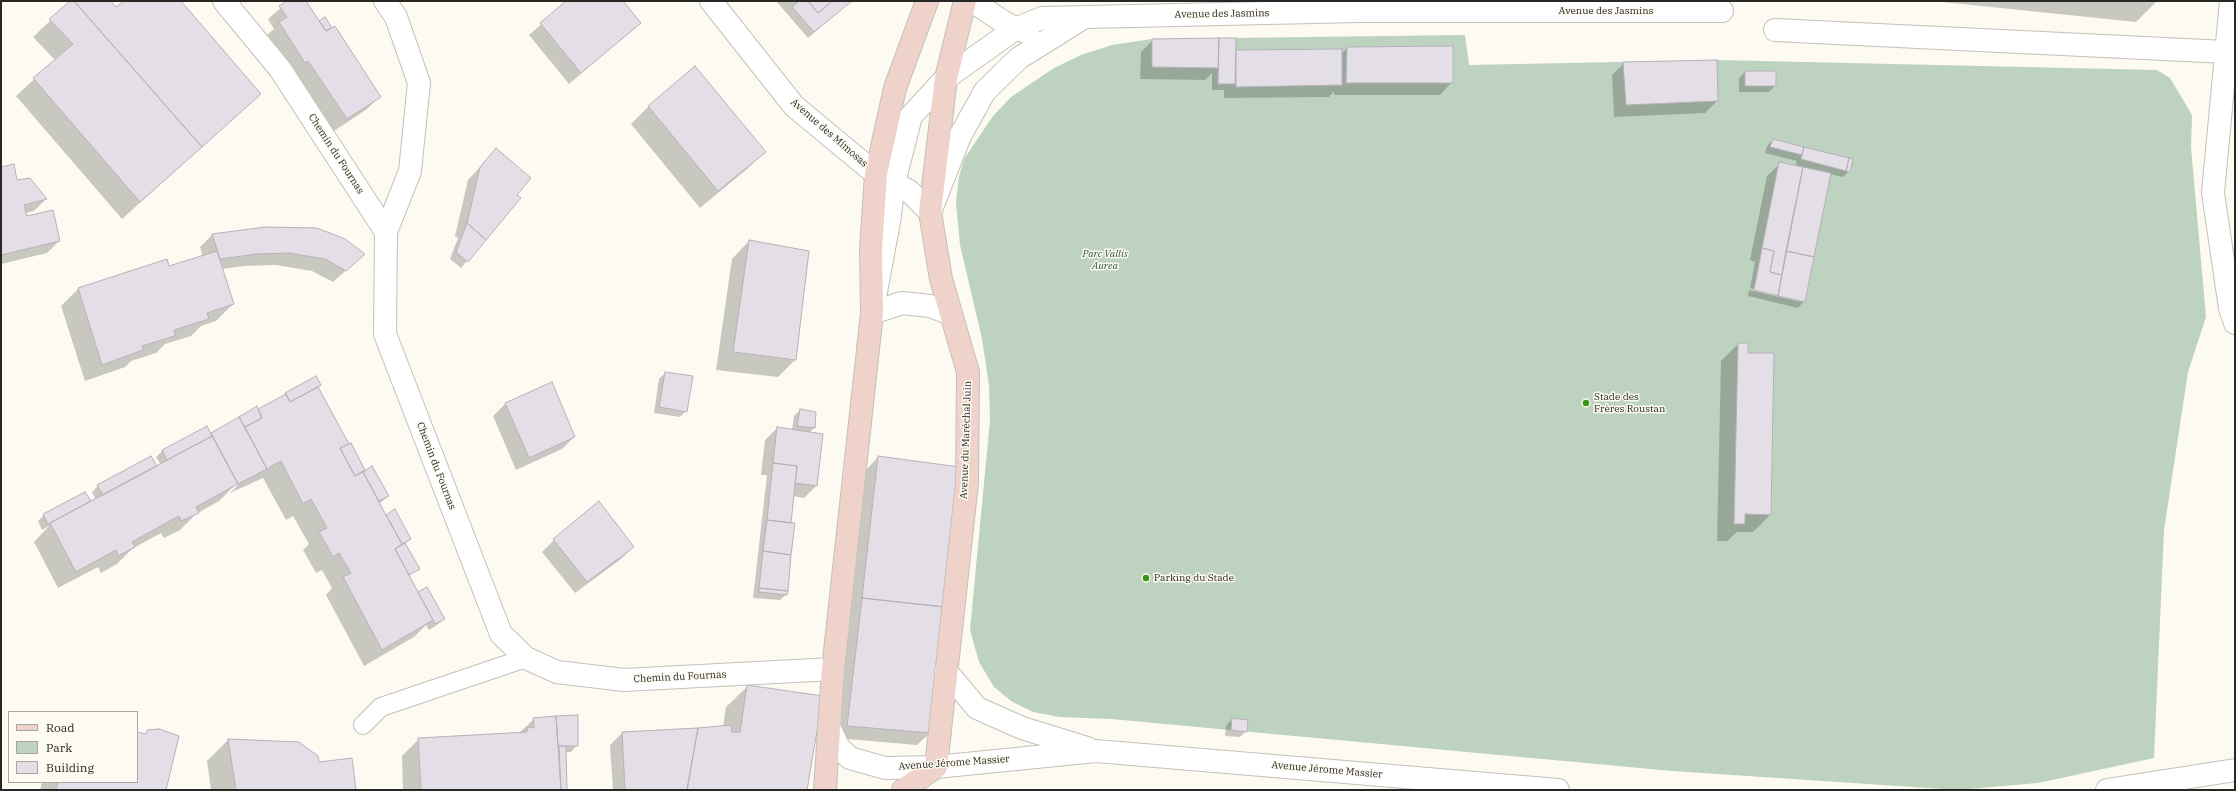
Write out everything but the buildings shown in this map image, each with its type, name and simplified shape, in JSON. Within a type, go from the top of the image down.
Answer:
[{"type":"main road","name":"Avenue du Maréchal Juin","points":[[825,790],[833,669],[872,313],[871,249],[885,178],[895,88],[927,1]]},
{"type":"main road","name":"Avenue du Maréchal Juin","points":[[936,767],[967,483],[968,372],[940,279],[930,212],[946,78],[965,1]]},
{"type":"main road","points":[[903,790],[936,767]]},
{"type":"street","name":"Chemin du Fournas","points":[[224,1],[280,69],[386,232],[385,334],[501,634],[526,658],[557,672],[624,680],[833,669]]},
{"type":"street","points":[[385,1],[396,17],[419,83],[410,171],[386,232]]},
{"type":"street","name":"Avenue des Mimosas","points":[[711,1],[794,106],[885,178],[909,190],[930,212]]},
{"type":"street","points":[[972,1],[1015,29],[1046,40]]},
{"type":"street","name":"Avenue des Jasmins","points":[[1043,1],[1086,17]]},
{"type":"street","points":[[2231,1],[2231,51],[2213,193],[2230,308],[2235,323]]},
{"type":"street","name":"Avenue des Jasmins","points":[[946,78],[1015,29],[1042,18],[1361,6],[1486,6],[1722,11]]},
{"type":"street","name":"Avenue des Jasmins","points":[[930,212],[960,136],[985,92],[1018,58],[1086,17]]},
{"type":"street","points":[[1775,30],[2231,51]]},
{"type":"street","name":"Avenue du Maréchal Juin","points":[[885,178],[910,116],[946,78]]},
{"type":"street","points":[[872,313],[902,303],[930,306],[951,314]]},
{"type":"street","name":"Avenue Jérome Massier","points":[[946,671],[977,708],[1022,728],[1096,751]]},
{"type":"street","name":"Avenue Jérome Massier","points":[[829,728],[839,748],[850,758],[885,768],[936,767],[1096,751],[1558,790]]},
{"type":"street","points":[[2107,790],[2235,770]]},
{"type":"lane","points":[[363,725],[381,707],[526,658]]},
{"type":"green space","name":"Stade des Frères Roustan","points":[[1465,35],[1469,65],[1717,60],[2157,70],[2170,78],[2192,115],[2191,147],[2206,317],[2188,372],[2164,530],[2154,758],[2038,783],[1958,790],[1672,771],[1111,719],[1059,717],[1033,712],[1011,701],[994,687],[979,662],[970,630],[990,420],[989,386],[982,339],[960,245],[956,202],[959,176],[964,159],[993,116],[1011,97],[1054,68],[1081,55],[1112,45],[1152,39]]},
{"type":"place","name":"Stade des Frères Roustan","points":[[1586,403]]},
{"type":"place","name":"Parking du Stade","points":[[1146,578]]},
{"type":"park label","name":"Parc Vallis Aurea","points":[[1105,260]]}]
